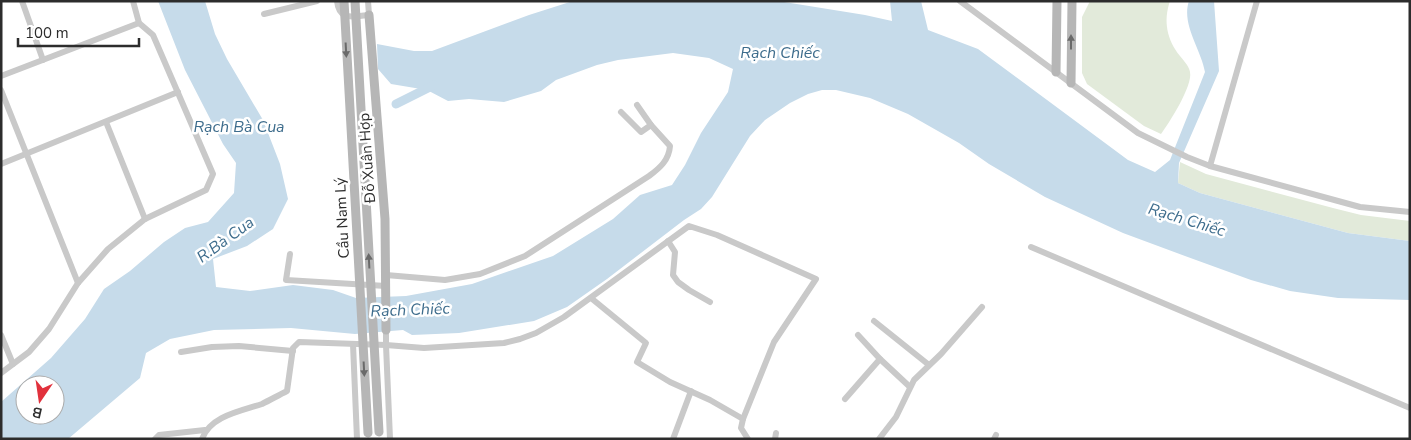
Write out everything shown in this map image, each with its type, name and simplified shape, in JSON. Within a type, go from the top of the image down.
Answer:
[{"type":"main road","name":"Cầu Nam Lý","points":[[344,1],[368,436]]},
{"type":"main road","name":"Cầu Nam Lý","points":[[355,1],[379,435]]},
{"type":"main road","points":[[1056,72],[1057,1]]},
{"type":"main road","points":[[1071,83],[1072,1]]},
{"type":"main road","name":"Đỗ Xuân Hợp","points":[[369,15],[385,218],[386,330]]},
{"type":"street","points":[[22,1],[43,60]]},
{"type":"street","points":[[1,372],[30,352],[49,329],[78,283],[108,249],[145,219],[206,190],[213,174],[153,35],[139,23],[133,1]]},
{"type":"street","points":[[264,14],[317,1]]},
{"type":"street","points":[[337,1],[340,14],[345,16],[369,15]]},
{"type":"street","name":"Đỗ Xuân Hợp","points":[[368,1],[369,15]]},
{"type":"street","points":[[960,1],[1138,133],[1171,150],[1210,166],[1360,207],[1410,212]]},
{"type":"street","points":[[1210,166],[1257,1]]},
{"type":"street","points":[[1,76],[139,23]]},
{"type":"street","points":[[1,90],[78,283]]},
{"type":"street","points":[[1,164],[178,92]]},
{"type":"street","points":[[386,275],[445,280],[480,274],[525,256],[659,169],[667,159],[670,146],[637,105]]},
{"type":"street","points":[[621,112],[640,132],[651,124]]},
{"type":"street","points":[[106,122],[145,219]]},
{"type":"street","points":[[159,438],[205,430],[234,412],[263,403],[287,391],[293,351],[295,344],[299,342],[424,348],[504,344],[520,339],[550,326],[689,226],[716,235],[816,279],[774,342],[741,428],[748,439]]},
{"type":"street","points":[[668,241],[675,252],[676,260],[673,270],[678,282],[710,302]]},
{"type":"street","points":[[1031,247],[1410,408]]},
{"type":"street","points":[[290,254],[286,280],[386,286]]},
{"type":"street","points":[[591,298],[646,343],[637,362],[670,382],[744,419]]},
{"type":"street","points":[[883,437],[896,417],[914,380],[982,307]]},
{"type":"street","points":[[874,321],[929,365]]},
{"type":"street","points":[[386,330],[390,439]]},
{"type":"street","points":[[1,335],[13,364]]},
{"type":"street","points":[[858,335],[910,387]]},
{"type":"street","points":[[353,344],[358,439]]},
{"type":"street","points":[[181,352],[212,347],[239,346],[293,351]]},
{"type":"street","points":[[845,399],[880,359]]},
{"type":"street","points":[[673,439],[691,391]]},
{"type":"street","points":[[202,439],[205,430]]},
{"type":"green space","points":[[1090,1],[1170,1],[1167,16],[1169,37],[1188,68],[1190,78],[1180,104],[1161,134],[1144,126],[1087,84],[1082,73],[1082,17]]},
{"type":"green space","points":[[1180,162],[1206,174],[1333,208],[1361,215],[1410,221],[1410,241],[1348,233],[1200,193],[1178,183]]},
{"type":"water","name":"Rạch Chiếc","points":[[158,1],[205,1],[215,34],[227,59],[263,120],[280,164],[288,199],[273,229],[247,246],[213,259],[216,287],[250,291],[293,285],[333,290],[356,298],[406,296],[472,284],[553,256],[613,219],[640,195],[672,185],[685,165],[701,133],[728,92],[733,69],[709,58],[673,53],[618,60],[597,65],[556,80],[541,91],[504,102],[469,99],[448,101],[427,90],[391,84],[378,69],[377,44],[414,51],[432,51],[529,15],[573,1],[778,1],[892,21],[890,1],[921,1],[928,30],[978,49],[1128,160],[1155,172],[1170,160],[1205,72],[1189,28],[1187,10],[1189,1],[1214,1],[1219,71],[1179,163],[1178,183],[1200,193],[1348,233],[1410,241],[1410,300],[1338,298],[1290,291],[1251,280],[1123,233],[1045,197],[989,164],[959,143],[908,114],[870,98],[836,90],[822,90],[808,94],[790,103],[765,120],[750,136],[712,197],[701,209],[567,307],[534,321],[459,333],[412,335],[403,330],[355,334],[291,328],[214,330],[170,339],[146,353],[140,378],[68,439],[1,439],[1,402],[15,390],[15,425],[65,425],[65,375],[32,375],[51,358],[85,319],[104,289],[185,228],[208,222],[234,193],[236,163],[223,144],[185,70]]},
{"type":"waterway","points":[[396,104],[434,85]]},
{"type":"water label","name":"Rạch Bà Cua","points":[[239,126]]},
{"type":"water label","name":"R.Bà Cua","points":[[225,239]]}]
